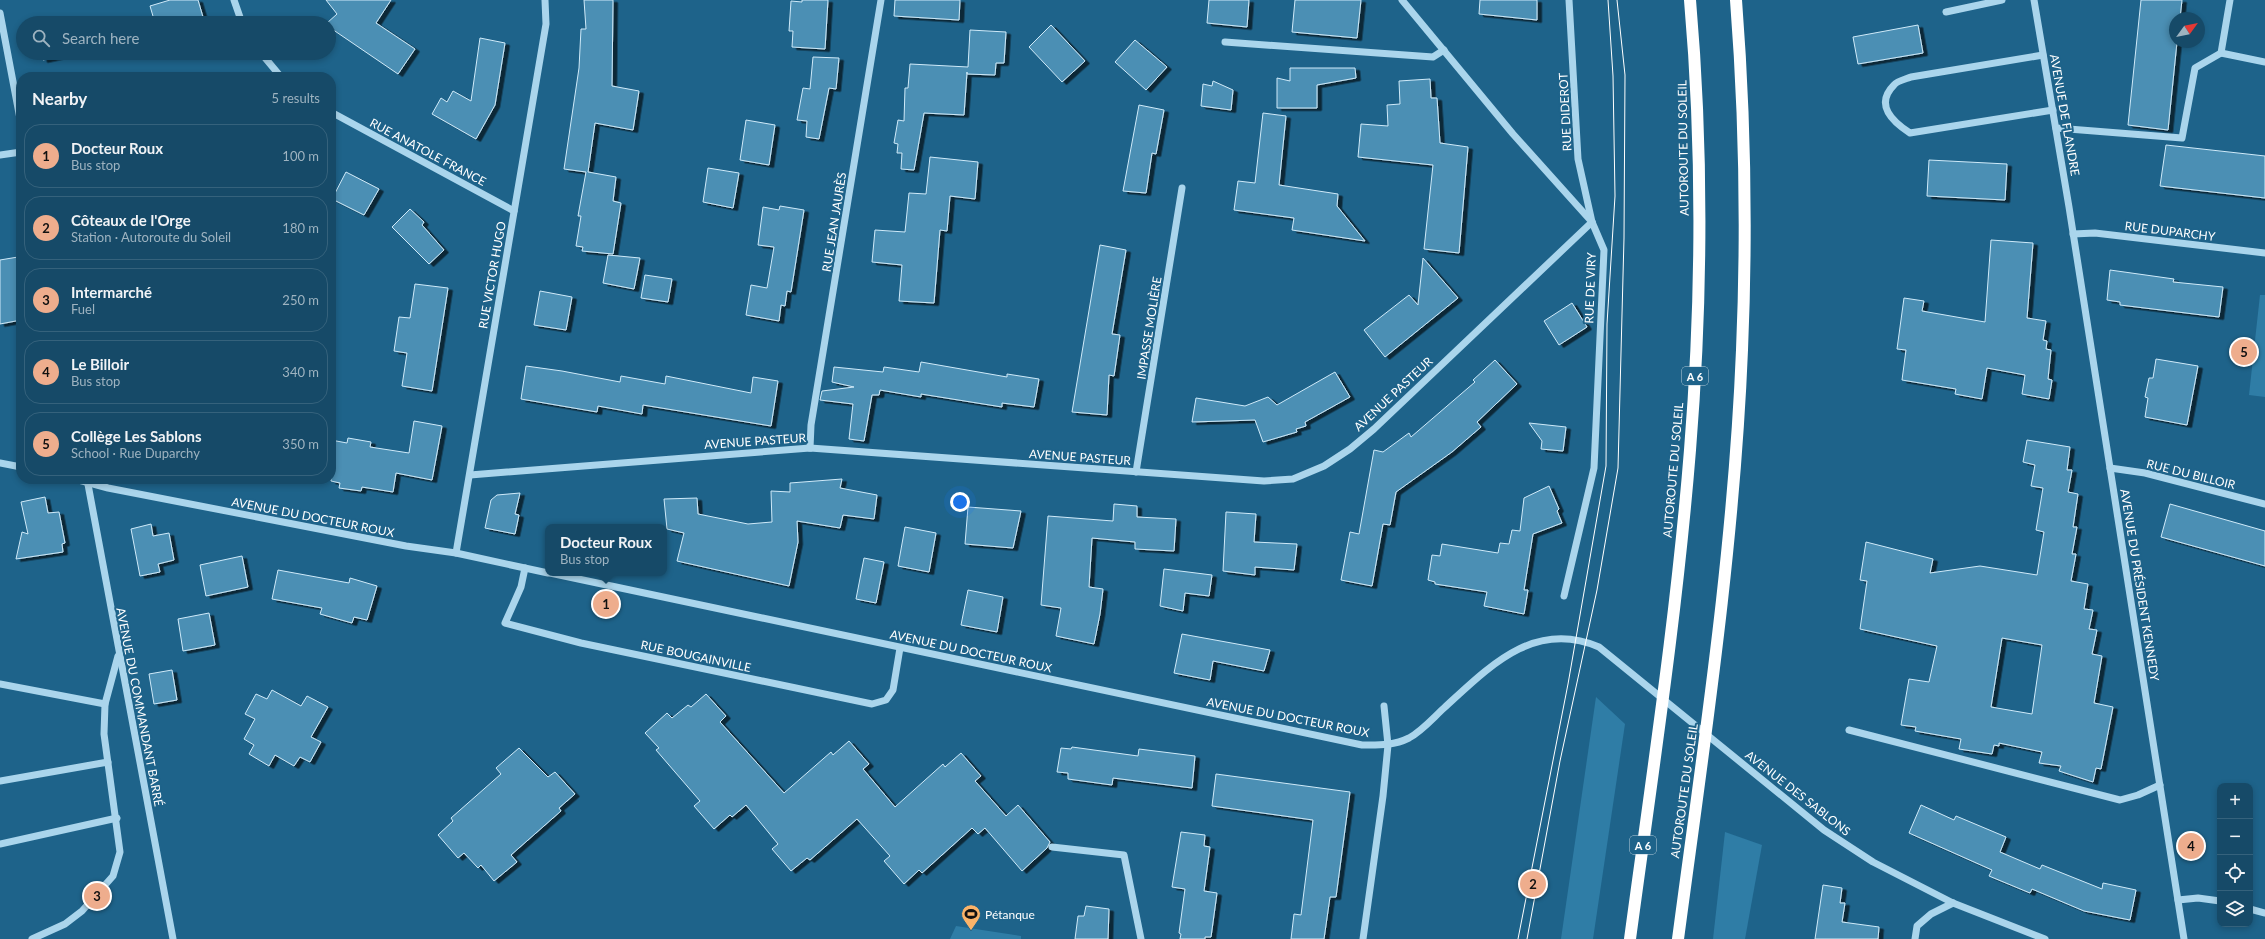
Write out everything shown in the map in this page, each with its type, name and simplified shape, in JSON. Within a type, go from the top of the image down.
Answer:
[{"type":"highway","name":"AUTOROUTE DU SOLEIL","points":[[1630,939],[1674,602],[1690,450],[1696,347],[1699,239],[1698,125],[1690,0]]},
{"type":"highway","name":"AUTOROUTE DU SOLEIL","points":[[1678,939],[1720,621],[1742,351],[1745,231],[1743,117],[1736,0]]},
{"type":"street","points":[[234,0],[240,16]]},
{"type":"street","name":"RUE VICTOR HUGO","points":[[456,553],[546,24],[544,0]]},
{"type":"street","name":"RUE JEAN JAURÈS","points":[[810,448],[811,425],[881,0]]},
{"type":"street","name":"RUE DE VIRY","points":[[1402,0],[1513,134],[1592,222],[1604,250],[1594,468],[1564,596]]},
{"type":"street","name":"RUE DIDEROT","points":[[1569,0],[1578,158],[1592,222]]},
{"type":"street","points":[[1946,12],[2002,0]]},
{"type":"street","name":"AVENUE DE FLANDRE","points":[[2034,0],[2073,234]]},
{"type":"street","points":[[2221,53],[2230,0]]},
{"type":"street","points":[[0,13],[16,98]]},
{"type":"street","points":[[1225,42],[1433,57],[1444,50]]},
{"type":"street","points":[[2056,128],[2182,138],[2195,68],[2221,53],[2265,62]]},
{"type":"street","points":[[2044,54],[1911,77],[1894,84],[1886,96],[1886,111],[1895,123],[1910,133],[2053,110]]},
{"type":"street","points":[[267,60],[277,72]]},
{"type":"street","name":"RUE ANATOLE FRANCE","points":[[336,115],[514,211]]},
{"type":"street","points":[[0,155],[16,153]]},
{"type":"street","name":"IMPASSE MOLIÈRE","points":[[1136,472],[1182,188]]},
{"type":"street","name":"AVENUE PASTEUR","points":[[470,475],[810,448],[1264,481],[1293,479],[1324,466],[1374,429],[1592,222]]},
{"type":"street","name":"RUE DUPARCHY","points":[[2073,234],[2095,233],[2265,253]]},
{"type":"street","name":"AVENUE DU PRÉSIDENT KENNEDY","points":[[2073,234],[2184,939]]},
{"type":"street","points":[[0,463],[16,466]]},
{"type":"street","name":"RUE DU BILLOIR","points":[[2110,468],[2145,473],[2265,504]]},
{"type":"street","name":"AVENUE DU COMMANDANT BARRÉ","points":[[88,484],[173,939]]},
{"type":"street","name":"AVENUE DU DOCTEUR ROUX","points":[[102,484],[390,543],[456,553],[545,572]]},
{"type":"street","name":"RUE BOUGAINVILLE","points":[[525,568],[521,587],[505,623],[581,643],[872,704],[886,700],[893,690],[900,648]]},
{"type":"street","name":"AVENUE DU DOCTEUR ROUX","points":[[563,576],[1362,746],[1388,746]]},
{"type":"street","name":"AVENUE DES SABLONS","points":[[1388,746],[1410,737],[1475,679],[1514,650],[1539,640],[1557,638],[1575,639],[1599,647],[1824,830],[1873,862],[1953,903],[2045,939]]},
{"type":"street","points":[[32,939],[65,924],[82,911],[113,876],[120,852],[117,818],[104,734],[105,704],[119,654]]},
{"type":"street","points":[[0,684],[105,704]]},
{"type":"street","points":[[1363,939],[1383,796],[1388,746],[1384,706]]},
{"type":"street","points":[[1849,730],[2120,800],[2138,795],[2160,785]]},
{"type":"street","points":[[0,781],[108,762]]},
{"type":"street","points":[[0,844],[117,818]]},
{"type":"street","points":[[1052,848],[1124,855],[1141,939]]},
{"type":"street","points":[[2178,900],[2198,898],[2217,901]]},
{"type":"street","points":[[1915,939],[1917,926],[1931,914],[1953,903]]},
{"type":"street","points":[[2253,910],[2265,913]]},
{"type":"shaded area","points":[[2260,295],[2265,295],[2265,397],[2249,395]]},
{"type":"shaded area","points":[[1596,697],[1625,724],[1593,939],[1561,939]]},
{"type":"shaded area","points":[[1725,832],[1762,845],[1745,939],[1713,939]]},
{"type":"shaded area","name":"Pétanque","points":[[956,926],[1021,936],[1021,939],[950,939]]},
{"type":"building","points":[[170,0],[198,0],[203,16],[153,16],[150,6]]},
{"type":"building","points":[[326,0],[391,0],[376,23],[415,49],[398,74],[336,32],[336,16],[335,16],[337,14]]},
{"type":"building","points":[[584,0],[613,0],[612,86],[639,91],[633,130],[595,123],[588,172],[616,177],[613,201],[621,203],[613,254],[582,251],[583,247],[576,246],[581,216],[578,216],[586,172],[564,169],[579,68],[581,29],[586,29]]},
{"type":"building","points":[[802,0],[828,0],[825,49],[792,47],[793,31],[789,31],[791,1],[802,2]]},
{"type":"building","points":[[895,0],[960,0],[959,20],[894,16]]},
{"type":"building","points":[[1209,0],[1249,0],[1247,27],[1207,23]]},
{"type":"building","points":[[1295,0],[1361,0],[1357,38],[1292,32]]},
{"type":"building","points":[[1480,0],[1537,0],[1537,20],[1479,14]]},
{"type":"building","points":[[2141,0],[2182,0],[2181,12],[2169,12],[2169,48],[2176,48],[2168,130],[2128,125]]},
{"type":"building","points":[[1051,25],[1085,61],[1062,82],[1029,47]]},
{"type":"building","points":[[1918,25],[1923,53],[1858,64],[1853,37]]},
{"type":"building","points":[[970,30],[1006,32],[1004,63],[996,63],[995,75],[967,74],[967,72],[964,115],[924,113],[914,170],[901,169],[902,153],[897,153],[898,144],[894,143],[898,120],[904,121],[905,88],[908,88],[910,64],[968,67]]},
{"type":"building","points":[[480,38],[505,43],[495,105],[476,139],[432,114],[441,98],[447,102],[453,91],[471,101]]},
{"type":"building","points":[[1135,40],[1167,67],[1146,90],[1115,62]]},
{"type":"building","points":[[813,57],[839,58],[836,89],[829,88],[819,139],[806,137],[807,121],[797,120],[803,88],[810,89]]},
{"type":"building","points":[[1290,68],[1355,68],[1356,78],[1317,85],[1317,108],[1277,108],[1277,78],[1290,81]]},
{"type":"building","points":[[1430,79],[1431,98],[1437,98],[1440,143],[1468,147],[1459,253],[1424,249],[1433,165],[1358,157],[1361,124],[1388,126],[1387,105],[1400,104],[1399,81]]},
{"type":"building","points":[[1213,81],[1233,90],[1231,110],[1201,106],[1203,84],[1212,86]]},
{"type":"building","points":[[1139,105],[1164,110],[1156,154],[1152,153],[1146,193],[1123,191]]},
{"type":"building","points":[[1263,113],[1286,116],[1279,185],[1338,194],[1337,206],[1365,241],[1292,230],[1294,218],[1234,210],[1238,181],[1255,183]]},
{"type":"building","points":[[746,120],[775,125],[769,165],[740,160]]},
{"type":"building","points":[[2166,145],[2265,156],[2265,198],[2160,186]]},
{"type":"building","points":[[930,157],[978,162],[975,199],[950,196],[947,231],[940,230],[934,303],[899,301],[902,265],[872,262],[875,230],[905,232],[909,193],[926,194]]},
{"type":"building","points":[[1929,160],[2007,164],[2005,200],[1927,196]]},
{"type":"building","points":[[708,168],[739,173],[733,208],[703,202]]},
{"type":"building","points":[[346,172],[379,189],[364,215],[336,201],[336,191]]},
{"type":"building","points":[[780,206],[804,210],[791,292],[787,291],[785,306],[781,305],[779,321],[746,315],[751,285],[767,288],[774,247],[758,245],[763,207],[779,210]]},
{"type":"building","points":[[410,209],[424,222],[422,225],[444,250],[429,264],[392,227]]},
{"type":"building","points":[[1991,240],[2033,243],[2027,318],[2046,321],[2043,340],[2047,341],[2046,349],[2051,350],[2048,379],[2052,380],[2049,399],[2022,394],[2025,375],[1987,368],[1982,399],[1955,394],[1956,389],[1902,380],[1906,350],[1897,349],[1904,298],[1924,301],[1922,311],[1985,322]]},
{"type":"building","points":[[1100,245],[1126,250],[1112,334],[1120,335],[1114,376],[1109,375],[1107,415],[1072,412]]},
{"type":"building","points":[[608,255],[640,258],[634,289],[603,283]]},
{"type":"building","points":[[16,257],[16,321],[0,324],[0,260]]},
{"type":"building","points":[[1423,258],[1458,298],[1385,357],[1364,330],[1409,295],[1418,305]]},
{"type":"building","points":[[2110,270],[2174,279],[2173,282],[2223,287],[2219,317],[2120,305],[2120,302],[2107,300]]},
{"type":"building","points":[[645,275],[672,279],[668,302],[641,298]]},
{"type":"building","points":[[415,284],[448,288],[432,391],[402,386],[407,353],[394,351],[399,317],[410,318]]},
{"type":"building","points":[[540,291],[572,297],[566,330],[534,325]]},
{"type":"building","points":[[1572,303],[1587,327],[1559,345],[1544,321]]},
{"type":"building","points":[[2156,359],[2198,366],[2187,425],[2145,417],[2148,398],[2145,397],[2149,378],[2153,378]]},
{"type":"building","points":[[1495,360],[1517,384],[1477,422],[1481,427],[1452,452],[1396,492],[1390,525],[1383,524],[1372,586],[1341,580],[1350,532],[1359,534],[1374,450],[1383,452],[1409,433],[1411,437],[1475,382],[1473,380]]},
{"type":"building","points":[[921,362],[1007,377],[1007,374],[1039,379],[1034,407],[1002,403],[1002,407],[921,394],[921,397],[880,390],[879,395],[872,395],[864,441],[849,439],[853,404],[820,400],[822,391],[854,387],[832,382],[834,367],[883,372],[884,367],[919,372]]},
{"type":"building","points":[[526,366],[620,382],[621,376],[665,384],[666,376],[751,393],[753,377],[778,381],[771,426],[643,405],[642,414],[598,406],[597,412],[521,399]]},
{"type":"building","points":[[1335,372],[1350,397],[1305,422],[1306,426],[1296,429],[1297,432],[1263,442],[1255,420],[1192,422],[1196,398],[1245,406],[1268,397],[1277,405]]},
{"type":"building","points":[[414,421],[442,426],[432,480],[396,473],[393,492],[362,487],[361,491],[339,488],[340,483],[336,482],[336,441],[347,443],[348,438],[371,442],[370,447],[409,453]]},
{"type":"building","points":[[1529,423],[1566,427],[1563,451],[1541,449],[1542,441]]},
{"type":"building","points":[[2027,440],[2070,447],[2067,470],[2072,470],[2068,492],[2078,494],[2073,527],[2077,527],[2072,554],[2076,554],[2071,581],[2088,584],[2084,609],[2093,610],[2089,629],[2097,630],[2092,654],[2102,656],[2094,703],[2113,707],[2101,769],[2096,768],[2093,782],[2059,771],[2061,766],[2039,763],[2042,752],[1999,743],[1999,746],[1994,745],[1992,754],[1959,749],[1961,739],[1915,731],[1916,727],[1901,725],[1909,679],[1929,682],[1937,646],[1860,629],[1867,581],[1860,580],[1866,542],[1933,559],[1930,573],[1980,566],[2037,575],[2044,532],[2036,530],[2043,488],[2031,486],[2035,465],[2023,462]],"holes":[[[2002,638],[2042,645],[2032,714],[1991,707]]]},
{"type":"building","points":[[842,479],[840,488],[877,495],[874,519],[843,515],[840,528],[797,521],[798,542],[789,586],[677,561],[684,533],[667,529],[664,499],[697,498],[698,514],[748,524],[772,522],[771,491],[790,492],[790,483]]},
{"type":"building","points":[[1549,486],[1559,509],[1557,511],[1562,523],[1533,534],[1524,590],[1528,590],[1524,614],[1484,606],[1487,592],[1435,584],[1435,582],[1428,580],[1432,555],[1440,556],[1442,544],[1498,553],[1500,543],[1509,544],[1512,530],[1520,531],[1524,498]]},
{"type":"building","points":[[520,493],[515,514],[519,515],[515,534],[485,528],[491,500],[497,495]]},
{"type":"building","points":[[45,497],[48,513],[59,512],[65,543],[62,544],[63,552],[16,559],[22,532],[28,534],[21,502]]},
{"type":"building","points":[[1114,504],[1137,506],[1137,517],[1176,519],[1174,551],[1135,549],[1135,542],[1092,538],[1089,587],[1103,589],[1094,644],[1056,636],[1061,608],[1041,605],[1048,516],[1113,521]]},
{"type":"building","points":[[2170,504],[2265,531],[2265,566],[2161,537]]},
{"type":"building","points":[[968,507],[1021,511],[1013,548],[965,544]]},
{"type":"building","points":[[1226,512],[1256,514],[1254,542],[1297,544],[1294,570],[1255,567],[1255,575],[1223,571]]},
{"type":"building","points":[[151,524],[153,536],[169,533],[174,560],[158,564],[160,572],[140,576],[131,529]]},
{"type":"building","points":[[905,527],[936,533],[929,572],[898,566]]},
{"type":"building","points":[[242,556],[248,587],[206,596],[200,565]]},
{"type":"building","points":[[864,558],[884,562],[876,603],[856,599]]},
{"type":"building","points":[[1164,569],[1212,575],[1209,596],[1185,593],[1183,611],[1160,606]]},
{"type":"building","points":[[278,570],[349,583],[350,578],[377,586],[367,620],[354,617],[352,623],[320,614],[322,608],[272,599]]},
{"type":"building","points":[[968,590],[1003,597],[997,632],[961,625]]},
{"type":"building","points":[[209,613],[215,645],[183,651],[178,619]]},
{"type":"building","points":[[1182,634],[1270,650],[1264,671],[1213,661],[1210,680],[1174,673]]},
{"type":"building","points":[[172,670],[177,700],[154,704],[149,674]]},
{"type":"building","points":[[272,690],[301,706],[307,696],[328,707],[311,737],[321,742],[310,762],[300,757],[294,766],[275,755],[269,766],[249,754],[254,745],[244,739],[255,719],[245,714],[256,694],[267,699]]},
{"type":"building","points":[[706,694],[726,716],[720,722],[784,793],[831,752],[833,755],[849,741],[869,764],[863,769],[895,807],[943,764],[945,767],[961,753],[981,776],[975,781],[1006,816],[1018,805],[1050,842],[1047,848],[1022,871],[985,828],[978,834],[972,828],[922,873],[919,870],[904,884],[884,861],[890,856],[857,819],[810,860],[807,858],[791,871],[772,849],[778,844],[746,805],[732,817],[730,815],[714,829],[694,806],[700,801],[656,750],[659,748],[645,733],[667,713],[672,718],[688,705],[691,707]]},
{"type":"building","points":[[1072,747],[1138,756],[1139,749],[1195,756],[1192,788],[1113,778],[1112,785],[1068,779],[1068,773],[1057,772],[1061,748],[1071,749]]},
{"type":"building","points":[[519,748],[548,777],[555,772],[575,794],[559,808],[561,811],[511,855],[517,862],[494,881],[481,865],[478,868],[464,853],[458,858],[438,835],[453,821],[451,818],[501,774],[496,768]]},
{"type":"building","points":[[1216,774],[1350,792],[1336,897],[1330,897],[1324,939],[1291,939],[1294,914],[1301,915],[1313,820],[1212,806]]},
{"type":"building","points":[[1921,805],[1954,820],[1956,816],[2006,837],[2000,852],[2040,869],[2042,865],[2102,889],[2103,883],[2136,890],[2130,920],[2084,911],[2032,889],[2030,893],[1989,876],[1992,870],[1909,833]]},
{"type":"building","points":[[1181,832],[1205,835],[1204,846],[1210,847],[1204,891],[1217,893],[1211,937],[1205,937],[1205,939],[1180,939],[1181,934],[1179,933],[1185,889],[1172,887]]},
{"type":"building","points":[[1823,885],[1842,888],[1840,903],[1845,903],[1842,922],[1879,927],[1878,939],[1815,939]]},
{"type":"building","points":[[1086,906],[1109,909],[1108,939],[1075,939],[1078,916],[1084,916]]},
{"type":"tram line","points":[[1518,939],[1568,684],[1606,466],[1607,324],[1615,196],[1613,76],[1608,0]]},
{"type":"tram line","points":[[1527,939],[1560,761],[1597,590],[1618,468],[1624,238],[1625,75],[1617,0]]},
{"type":"place","name":"Collège Les Sablons","points":[[2244,352]]},
{"type":"place","name":"Docteur Roux","points":[[606,604]]},
{"type":"place","name":"Le Billoir","points":[[2191,846]]},
{"type":"place","name":"Côteaux de l'Orge","points":[[1533,884]]},
{"type":"place","name":"Intermarché","points":[[97,896]]},
{"type":"place","name":"Pétanque","points":[[971,931]]}]
